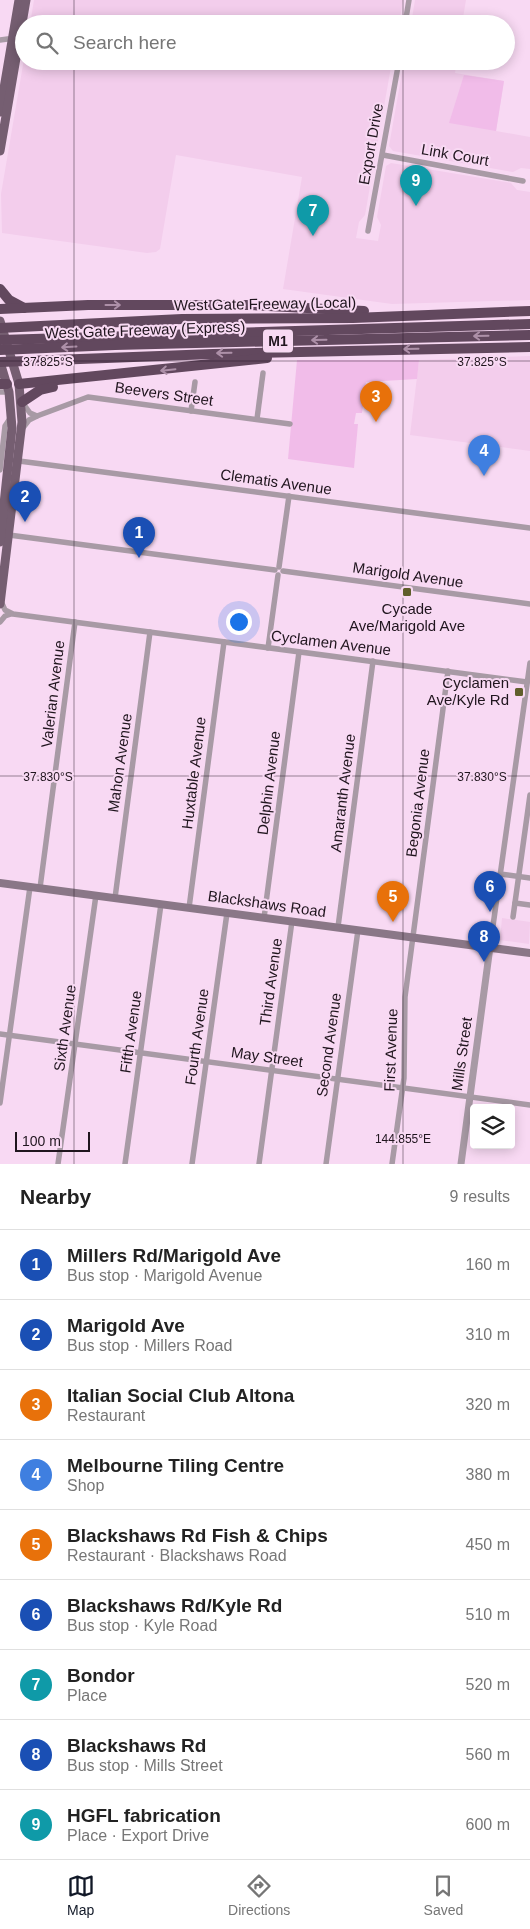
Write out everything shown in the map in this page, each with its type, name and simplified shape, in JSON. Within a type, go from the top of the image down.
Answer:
[{"type":"highway","points":[[0,289],[9,300],[26,309]]},
{"type":"highway","points":[[0,309],[88,305],[250,305],[450,313]]},
{"type":"highway","name":"West Gate Freeway (Local)","points":[[0,328],[182,319],[353,318],[530,311]]},
{"type":"highway","name":"West Gate Freeway (Express)","points":[[0,350],[24,344],[530,324]]},
{"type":"highway","name":"West Gate Freeway (Express)","points":[[0,340],[24,344],[179,343],[530,335]]},
{"type":"highway","name":"M1","points":[[0,362],[325,351],[530,347]]},
{"type":"highway","points":[[20,384],[130,374],[325,351]]},
{"type":"highway","points":[[22,402],[40,390],[130,374]]},
{"type":"main road","points":[[18,15],[19,0]]},
{"type":"main road","points":[[22,15],[26,0]]},
{"type":"main road","points":[[0,112],[15,43]]},
{"type":"main road","points":[[0,151],[15,45]]},
{"type":"main road","points":[[0,321],[20,384],[22,402],[19,461],[2,536]]},
{"type":"main road","points":[[0,362],[4,388],[12,416],[1,516],[0,604]]},
{"type":"main road","points":[[4,388],[20,384]]},
{"type":"main road","name":"Blackshaws Road","points":[[0,883],[530,953]]},
{"type":"street","points":[[406,15],[409,0]]},
{"type":"street","points":[[0,40],[15,38]]},
{"type":"street","name":"Export Drive","points":[[368,231],[397,70]]},
{"type":"street","name":"Link Court","points":[[383,155],[523,181]]},
{"type":"street","points":[[257,419],[263,372]]},
{"type":"street","points":[[191,411],[195,382]]},
{"type":"street","name":"Beevers Street","points":[[22,429],[29,420],[37,416],[88,397],[290,424]]},
{"type":"street","points":[[22,402],[30,413],[37,416]]},
{"type":"street","points":[[0,470],[5,426],[12,416]]},
{"type":"street","name":"Clematis Avenue","points":[[19,461],[530,528]]},
{"type":"street","points":[[268,648],[289,496]]},
{"type":"street","name":"Marigold Avenue","points":[[2,536],[530,604]]},
{"type":"street","points":[[1,600],[5,610],[13,614]]},
{"type":"street","points":[[0,622],[5,616],[13,614]]},
{"type":"street","name":"Cyclamen Avenue","points":[[13,614],[527,682]]},
{"type":"street","name":"Valerian Avenue","points":[[40,888],[75,622]]},
{"type":"street","name":"Mahon Avenue","points":[[114,898],[150,632]]},
{"type":"street","name":"Huxtable Avenue","points":[[189,908],[224,642]]},
{"type":"street","name":"Delphin Avenue","points":[[264,918],[298,652]]},
{"type":"street","name":"Amaranth Avenue","points":[[338,928],[373,661]]},
{"type":"street","points":[[490,948],[530,663]]},
{"type":"street","name":"Begonia Avenue","points":[[413,937],[448,671]]},
{"type":"street","points":[[513,917],[530,795]]},
{"type":"street","points":[[500,874],[530,878]]},
{"type":"street","points":[[0,1103],[30,887]]},
{"type":"street","name":"Sixth Avenue","points":[[58,1164],[96,895]]},
{"type":"street","points":[[515,903],[530,905]]},
{"type":"street","name":"Fifth Avenue","points":[[125,1164],[161,904]]},
{"type":"street","name":"Fourth Avenue","points":[[192,1164],[227,913]]},
{"type":"street","name":"Third Avenue","points":[[259,1164],[292,921]]},
{"type":"street","name":"Second Avenue","points":[[326,1164],[358,930]]},
{"type":"street","name":"First Avenue","points":[[392,1164],[403,1088],[405,997],[413,937]]},
{"type":"street","name":"Mills Street","points":[[461,1164],[490,948]]},
{"type":"street","name":"May Street","points":[[0,1034],[530,1105]]},
{"type":"shaded area","points":[[34,0],[403,0],[400,15],[32,15]]},
{"type":"shaded area","points":[[415,0],[466,0],[464,15],[412,15]]},
{"type":"shaded area","points":[[22,70],[390,70],[365,215],[359,222],[356,238],[378,241],[381,225],[377,217],[386,166],[391,163],[511,183],[517,190],[530,192],[530,300],[392,304],[283,289],[302,177],[176,155],[160,249],[156,252],[147,253],[2,233],[1,194]]},
{"type":"shaded area","points":[[402,70],[456,70],[455,73],[504,81],[496,131],[530,137],[530,169],[521,168],[513,172],[393,151],[389,146]]},
{"type":"shaded area","points":[[464,75],[504,81],[496,131],[449,123]]},
{"type":"shaded area","points":[[530,356],[530,451],[410,435],[419,360]]},
{"type":"shaded area","points":[[297,360],[419,360],[417,379],[366,382],[362,413],[356,413],[354,424],[358,424],[354,468],[288,459]]},
{"type":"shaded area","points":[[502,918],[530,922],[529,944],[500,940]]},
{"type":"place","name":"HGFL fabrication","points":[[416,206]]},
{"type":"place","name":"Bondor","points":[[313,236]]},
{"type":"place","name":"Italian Social Club Altona","points":[[376,422]]},
{"type":"place","name":"Melbourne Tiling Centre","points":[[484,476]]},
{"type":"place","name":"Marigold Ave","points":[[25,522]]},
{"type":"place","name":"Millers Rd/Marigold Ave","points":[[139,558]]},
{"type":"place","name":"Cycade Ave/Marigold Ave","points":[[407,592]]},
{"type":"place","name":"Cyclamen Ave/Kyle Rd","points":[[519,692]]},
{"type":"place","name":"Blackshaws Rd/Kyle Rd","points":[[490,912]]},
{"type":"place","name":"Blackshaws Rd Fish & Chips","points":[[393,922]]},
{"type":"place","name":"Blackshaws Rd","points":[[484,962]]}]
